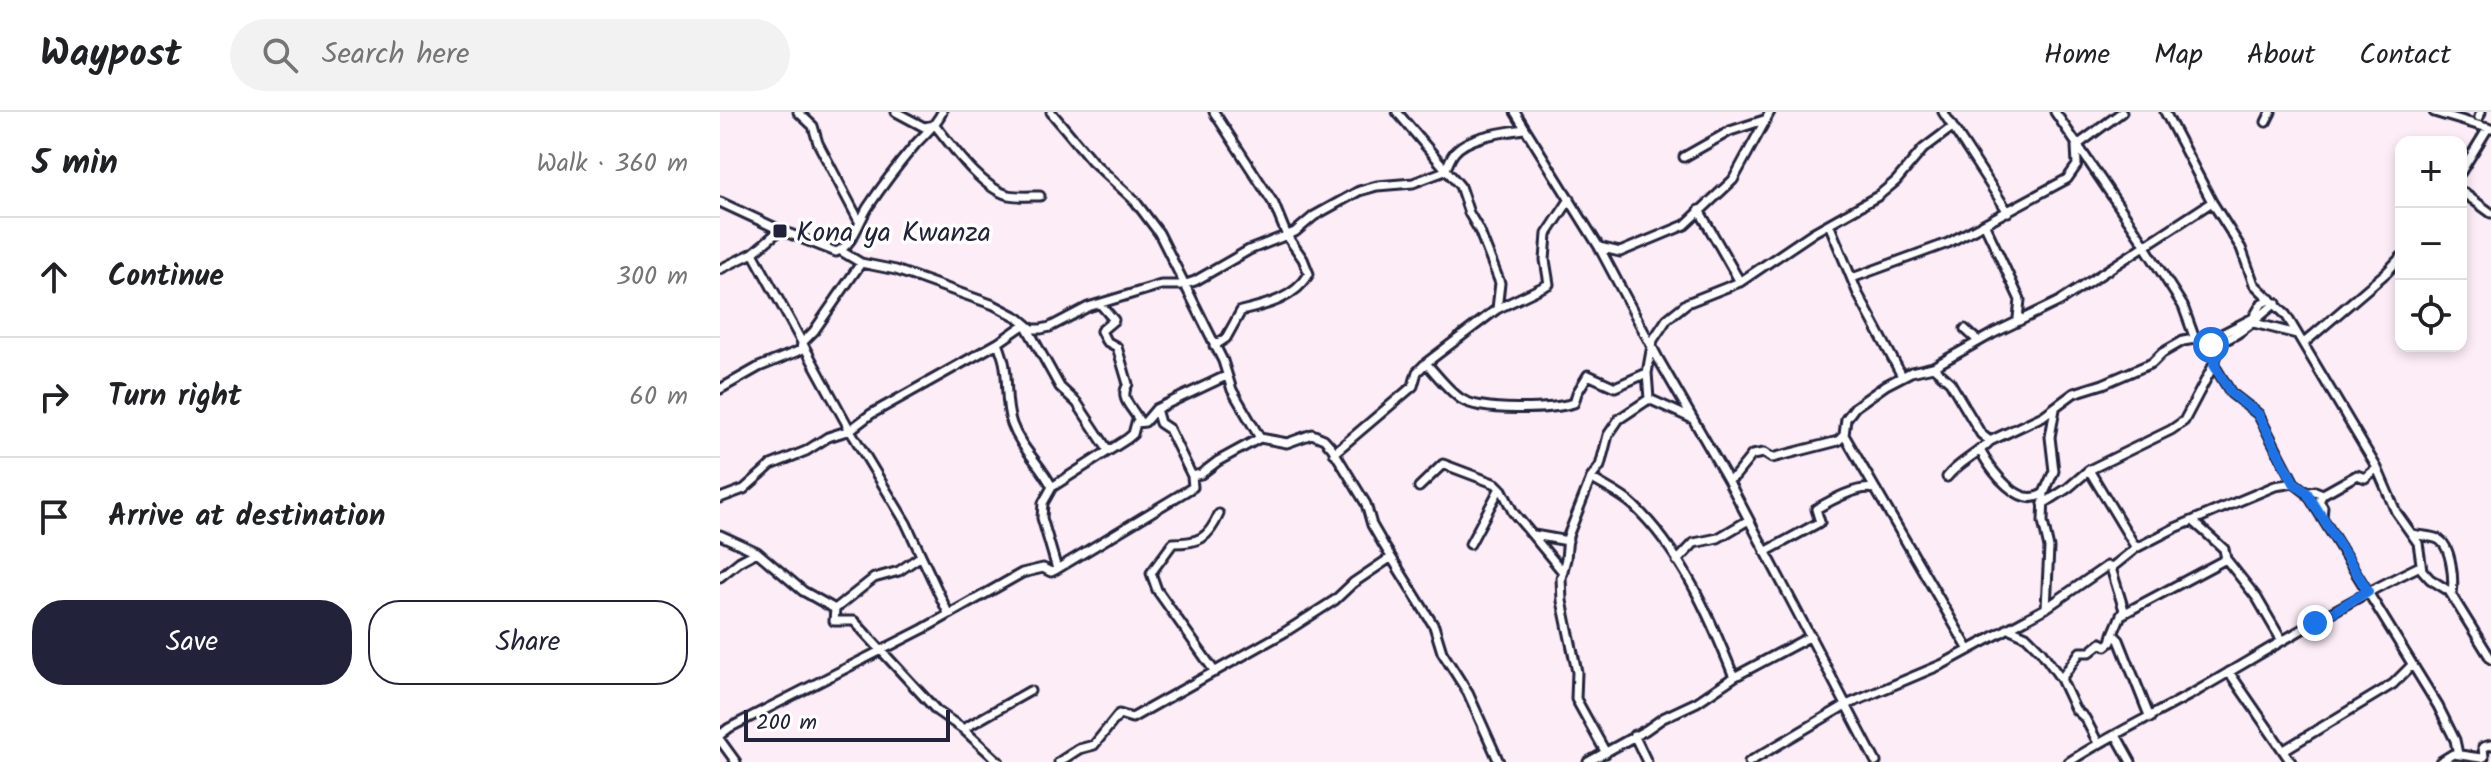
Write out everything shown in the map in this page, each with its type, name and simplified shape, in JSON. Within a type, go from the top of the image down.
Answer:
[{"type":"street","points":[[798,112],[815,129],[818,143],[859,221]]},
{"type":"street","points":[[896,112],[924,127],[935,125]]},
{"type":"street","points":[[841,251],[851,239],[859,221],[942,112]]},
{"type":"street","points":[[1051,112],[1092,161],[1146,214],[1169,249],[1183,285],[1223,361],[1226,376],[1239,404],[1260,438]]},
{"type":"street","points":[[1214,112],[1274,204],[1287,236],[1308,269],[1308,277],[1284,297],[1241,311],[1226,338],[1214,346]]},
{"type":"street","points":[[1397,112],[1460,186],[1497,275],[1501,293],[1497,309]]},
{"type":"street","points":[[1515,112],[1599,247],[1728,480],[1876,762]]},
{"type":"street","points":[[1599,247],[1622,251],[1682,227],[1733,180],[1770,112]]},
{"type":"street","points":[[1943,112],[2008,212]]},
{"type":"street","points":[[2055,112],[2183,306],[2199,342]]},
{"type":"street","points":[[1852,278],[1948,243],[2070,176],[2077,165],[2075,148],[2078,144],[2122,112]]},
{"type":"street","points":[[2165,112],[2212,202],[2241,248],[2254,284],[2274,301],[2304,343],[2377,468],[2396,512],[2419,545],[2420,566],[2430,579],[2452,594],[2491,659]]},
{"type":"street","points":[[2266,122],[2271,112]]},
{"type":"street","points":[[2434,112],[2490,129],[2467,163]]},
{"type":"street","points":[[1684,157],[1730,131],[1764,120]]},
{"type":"street","points":[[935,125],[966,163],[1000,191],[1012,195],[1040,196]]},
{"type":"street","points":[[1649,399],[1647,373],[1652,346],[1664,321],[1681,307],[1740,282],[1885,191],[1923,149],[1951,128]]},
{"type":"street","points":[[1025,324],[1036,329],[1050,327],[1082,309],[1161,285],[1183,285],[1195,281],[1249,250],[1287,236],[1314,216],[1359,191],[1377,186],[1411,184],[1445,171],[1454,153],[1463,146],[1493,134],[1525,129]]},
{"type":"street","points":[[2467,195],[2491,213]]},
{"type":"street","points":[[1334,453],[1413,386],[1417,372],[1426,363],[1497,309],[1549,284],[1545,260],[1547,234],[1570,199]]},
{"type":"street","points":[[720,202],[780,230],[836,252],[841,251],[861,263],[896,270],[975,298],[1019,318],[1060,387],[1077,403],[1108,450]]},
{"type":"street","points":[[1969,650],[1844,435],[1846,419],[1855,407],[1902,376],[1933,367],[2060,301],[2212,202]]},
{"type":"street","points":[[1699,210],[1740,282]]},
{"type":"street","points":[[1829,224],[1852,278],[1902,376]]},
{"type":"street","points":[[1985,225],[2020,300],[2018,318]]},
{"type":"street","points":[[720,269],[753,253],[780,230]]},
{"type":"street","points":[[753,253],[850,430],[906,523],[948,613]]},
{"type":"street","points":[[720,389],[759,367],[801,350],[802,343],[814,331],[861,263]]},
{"type":"street","points":[[2304,343],[2395,263]]},
{"type":"street","points":[[1947,477],[1971,455],[1981,452],[1990,441],[2055,409],[2074,393],[2098,387],[2152,363],[2183,341],[2211,345],[2222,342],[2254,323],[2274,301]]},
{"type":"street","points":[[2199,342],[2253,318],[2262,303],[2274,301]]},
{"type":"street","points":[[1101,305],[1114,318],[1101,331],[1106,341],[1117,347],[1127,381],[1125,398],[1139,421],[1145,422],[1156,409],[1226,376]]},
{"type":"street","points":[[2254,323],[2297,334]]},
{"type":"street","points":[[720,498],[744,489],[771,465],[806,451],[828,437],[850,430],[893,401],[998,343],[1025,324]]},
{"type":"street","points":[[1965,329],[1978,341]]},
{"type":"street","points":[[2043,504],[2089,470],[2184,421],[2214,365],[2222,342]]},
{"type":"street","points":[[998,343],[1005,367],[1007,403],[1012,424],[1020,445],[1033,458],[1052,487]]},
{"type":"street","points":[[1426,363],[1463,400],[1481,405],[1542,409],[1574,403],[1588,375],[1615,387],[1647,373]]},
{"type":"street","points":[[2214,365],[2231,393],[2258,414],[2294,483],[2307,493],[2412,665],[2455,740],[2458,754]]},
{"type":"street","points":[[1933,367],[1946,377],[1981,434],[1990,441]]},
{"type":"street","points":[[1649,399],[1693,419]]},
{"type":"street","points":[[1606,753],[1576,699],[1575,662],[1560,591],[1568,541],[1591,478],[1600,466],[1605,442],[1627,413],[1649,399]]},
{"type":"street","points":[[736,762],[720,738],[729,728],[923,629],[1022,573],[1043,568],[1051,572],[1057,569],[1193,487],[1192,476],[1169,429],[1160,423],[1156,409]]},
{"type":"street","points":[[2046,608],[2049,548],[2043,522],[2043,504],[2044,493],[2054,471],[2050,437],[2055,409]]},
{"type":"street","points":[[1057,569],[1042,518],[1043,503],[1052,487],[1130,437],[1139,421]]},
{"type":"street","points":[[1192,476],[1201,474],[1260,438],[1287,443],[1314,434],[1325,440],[1366,504],[1372,525],[1390,558],[1434,626],[1442,652],[1468,693],[1499,762]]},
{"type":"street","points":[[1728,480],[1752,455],[1764,453],[1772,458],[1827,445],[1844,435]]},
{"type":"street","points":[[1981,452],[1993,471],[2019,494],[2034,498],[2044,493]]},
{"type":"street","points":[[1419,487],[1443,464],[1500,488],[1511,509],[1563,572]]},
{"type":"street","points":[[2322,521],[2323,507],[2319,501],[2323,494],[2357,475],[2365,478],[2377,468]]},
{"type":"street","points":[[2089,470],[2136,548]]},
{"type":"street","points":[[1591,478],[1630,503],[1651,523],[1677,561],[1720,640],[1734,677]]},
{"type":"street","points":[[2111,568],[2136,548],[2193,521],[2266,489],[2294,483]]},
{"type":"street","points":[[1470,544],[1500,488]]},
{"type":"street","points":[[1765,552],[1820,522],[1816,509],[1836,497],[1864,488],[1876,490]]},
{"type":"street","points":[[2307,493],[2315,491],[2323,494]]},
{"type":"street","points":[[1215,672],[1157,590],[1151,573],[1173,543],[1195,543],[1212,530],[1219,514]]},
{"type":"street","points":[[1677,561],[1694,543],[1718,538],[1747,521]]},
{"type":"street","points":[[2193,521],[2224,549],[2226,559],[2257,598],[2282,641]]},
{"type":"street","points":[[1532,534],[1568,541]]},
{"type":"street","points":[[2412,534],[2438,539],[2445,545],[2453,580],[2452,594]]},
{"type":"street","points":[[720,535],[757,552],[803,591],[835,609]]},
{"type":"street","points":[[720,577],[757,552]]},
{"type":"street","points":[[921,556],[899,571],[874,578],[835,609],[834,621],[854,621],[937,711],[963,729],[999,762]]},
{"type":"street","points":[[1059,762],[1079,749],[1094,745],[1119,714],[1132,718],[1215,672],[1335,600],[1353,583],[1390,558]]},
{"type":"street","points":[[2121,615],[2226,559]]},
{"type":"street","points":[[1749,762],[1844,706],[1969,650],[2046,608],[2107,566],[2111,568]]},
{"type":"street","points":[[2069,762],[2368,591],[2420,566]]},
{"type":"street","points":[[2061,679],[2080,652],[2090,652],[2101,643],[2106,646],[2111,642],[2124,610],[2111,568]]},
{"type":"street","points":[[2008,628],[2031,640],[2061,679],[2075,709],[2085,718],[2098,743]]},
{"type":"street","points":[[2113,634],[2119,640],[2150,718]]},
{"type":"street","points":[[1588,762],[1811,636]]},
{"type":"street","points":[[2284,750],[2393,684],[2412,665]]},
{"type":"street","points":[[2229,672],[2291,762]]},
{"type":"street","points":[[963,729],[1030,691]]},
{"type":"street","points":[[1634,735],[1647,762]]},
{"type":"street","points":[[2116,735],[2131,762]]},
{"type":"street","points":[[2440,762],[2458,754],[2481,760],[2484,757],[2483,747],[2491,745]]},
{"type":"place","name":"Kona ya Kwanza","points":[[780,231]]},
{"type":"route","points":[[2211,345],[2222,342],[2214,365],[2231,393],[2258,414],[2294,483],[2307,493],[2368,591],[2315,623]]}]
